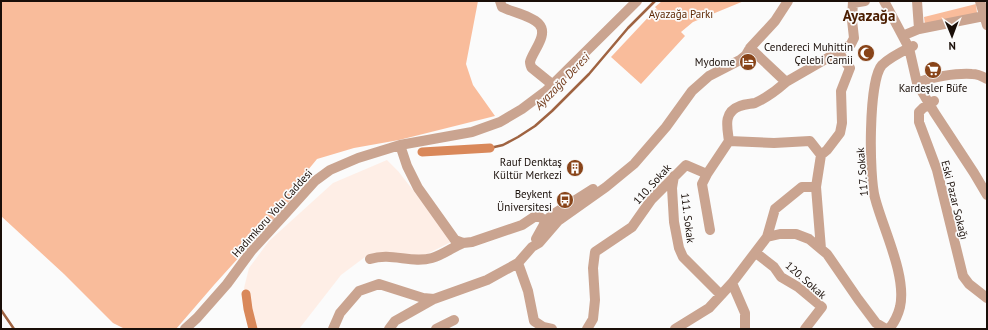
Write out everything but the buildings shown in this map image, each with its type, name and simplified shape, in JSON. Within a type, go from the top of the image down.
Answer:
[{"type":"street","points":[[500,1],[502,7],[539,24],[542,30],[540,42],[530,63],[535,72],[553,84]]},
{"type":"street","name":"Hadımkoru Yolu Caddesi","points":[[186,329],[227,284],[252,250],[315,181],[330,170],[358,158],[400,145],[472,132],[500,122],[522,109],[553,84],[637,1]]},
{"type":"street","points":[[370,259],[378,256],[390,256],[404,259],[432,258],[463,243],[472,242],[522,225],[528,228],[549,224],[565,215],[587,201],[634,164],[662,132],[686,99],[700,84],[710,76],[740,60],[746,55],[750,48],[775,21],[788,1]]},
{"type":"street","points":[[710,230],[702,184],[729,141],[726,122],[731,113],[738,106],[755,102],[776,91],[786,82],[851,44],[854,38],[852,20],[853,2],[865,1]]},
{"type":"street","points":[[884,1],[911,46]]},
{"type":"street","points":[[889,1],[907,34],[921,82],[987,195]]},
{"type":"street","points":[[917,1],[919,29]]},
{"type":"street","points":[[907,34],[919,29],[985,20],[980,1]]},
{"type":"street","name":"117. Sokak","points":[[889,329],[900,308],[902,295],[899,273],[874,196],[871,144],[872,110],[875,82],[881,66],[911,46]]},
{"type":"street","points":[[750,48],[786,82]]},
{"type":"street","points":[[821,249],[816,188],[821,155],[828,150],[840,133],[842,123],[841,92],[850,68],[838,52]]},
{"type":"street","points":[[921,82],[972,74],[984,77],[987,67]]},
{"type":"street","points":[[932,102],[987,186]]},
{"type":"street","name":"Eski Pazar Sokağı","points":[[932,102],[919,112],[919,122],[936,170],[963,276],[969,284],[987,298]]},
{"type":"street","points":[[729,141],[774,143],[810,142],[821,155]]},
{"type":"street","points":[[400,145],[407,166],[418,188],[455,240],[463,243]]},
{"type":"street","name":"110. Sokak","points":[[587,329],[593,319],[595,300],[593,268],[595,252],[632,227],[651,200],[686,164],[707,174]]},
{"type":"street","name":"111. Sokak","points":[[675,176],[672,188],[674,222],[679,248],[683,257],[721,295]]},
{"type":"street","points":[[675,329],[709,308],[732,283],[768,237],[775,209],[802,187],[816,188]]},
{"type":"street","points":[[389,329],[395,321],[434,299],[487,280],[518,263],[532,247],[539,243],[549,224]]},
{"type":"street","points":[[768,237],[780,234],[796,234],[809,239],[827,254],[876,323],[886,329]]},
{"type":"street","name":"120. Sokak","points":[[756,253],[774,267],[781,277],[798,287],[822,307],[805,329]]},
{"type":"street","points":[[518,263],[528,291],[534,320],[543,327],[552,329]]},
{"type":"street","points":[[732,283],[745,313],[745,329]]},
{"type":"street","points":[[334,329],[340,314],[359,291],[379,284],[423,298],[434,299]]},
{"type":"street","points":[[436,329],[454,320]]},
{"type":"shaded area","points":[[387,160],[398,171],[453,241],[425,255],[408,257],[390,253],[369,254],[341,275],[299,329],[254,329],[244,288],[249,268],[269,241],[333,183]]},
{"type":"green space","points":[[1,1],[478,1],[466,64],[473,85],[495,116],[399,140],[354,148],[317,159],[299,181],[296,194],[176,329],[125,329],[113,323],[64,274],[1,216]]},
{"type":"green space","name":"Ayazağa Parkı","points":[[662,1],[744,1],[693,22],[681,32],[685,36],[641,84],[611,57],[656,9],[663,16],[655,7]]},
{"type":"green space","points":[[976,4],[977,13],[925,25],[924,17]]},
{"type":"waterway","name":"Ayazağa Deresi","points":[[490,148],[503,145],[518,137],[535,126],[552,111],[589,74],[628,28],[655,1]]},
{"type":"waterway","name":"Ayazağa Deresi","points":[[422,152],[490,148]]},
{"type":"waterway","name":"Ayazağa Deresi","points":[[246,294],[253,329]]},
{"type":"waterway","points":[[1,310],[14,329]]},
{"type":"place","name":"Cendereci Muhittin Çelebi Camii","points":[[866,53]]},
{"type":"place","name":"Mydome","points":[[748,62]]},
{"type":"place","name":"Kardeşler Büfe","points":[[933,70]]},
{"type":"place","name":"Rauf Denktaş Kültür Merkezi","points":[[575,168]]},
{"type":"place","name":"Beykent Üniversitesi","points":[[565,200]]},
{"type":"district","name":"Ayazağa","points":[[869,15]]}]
